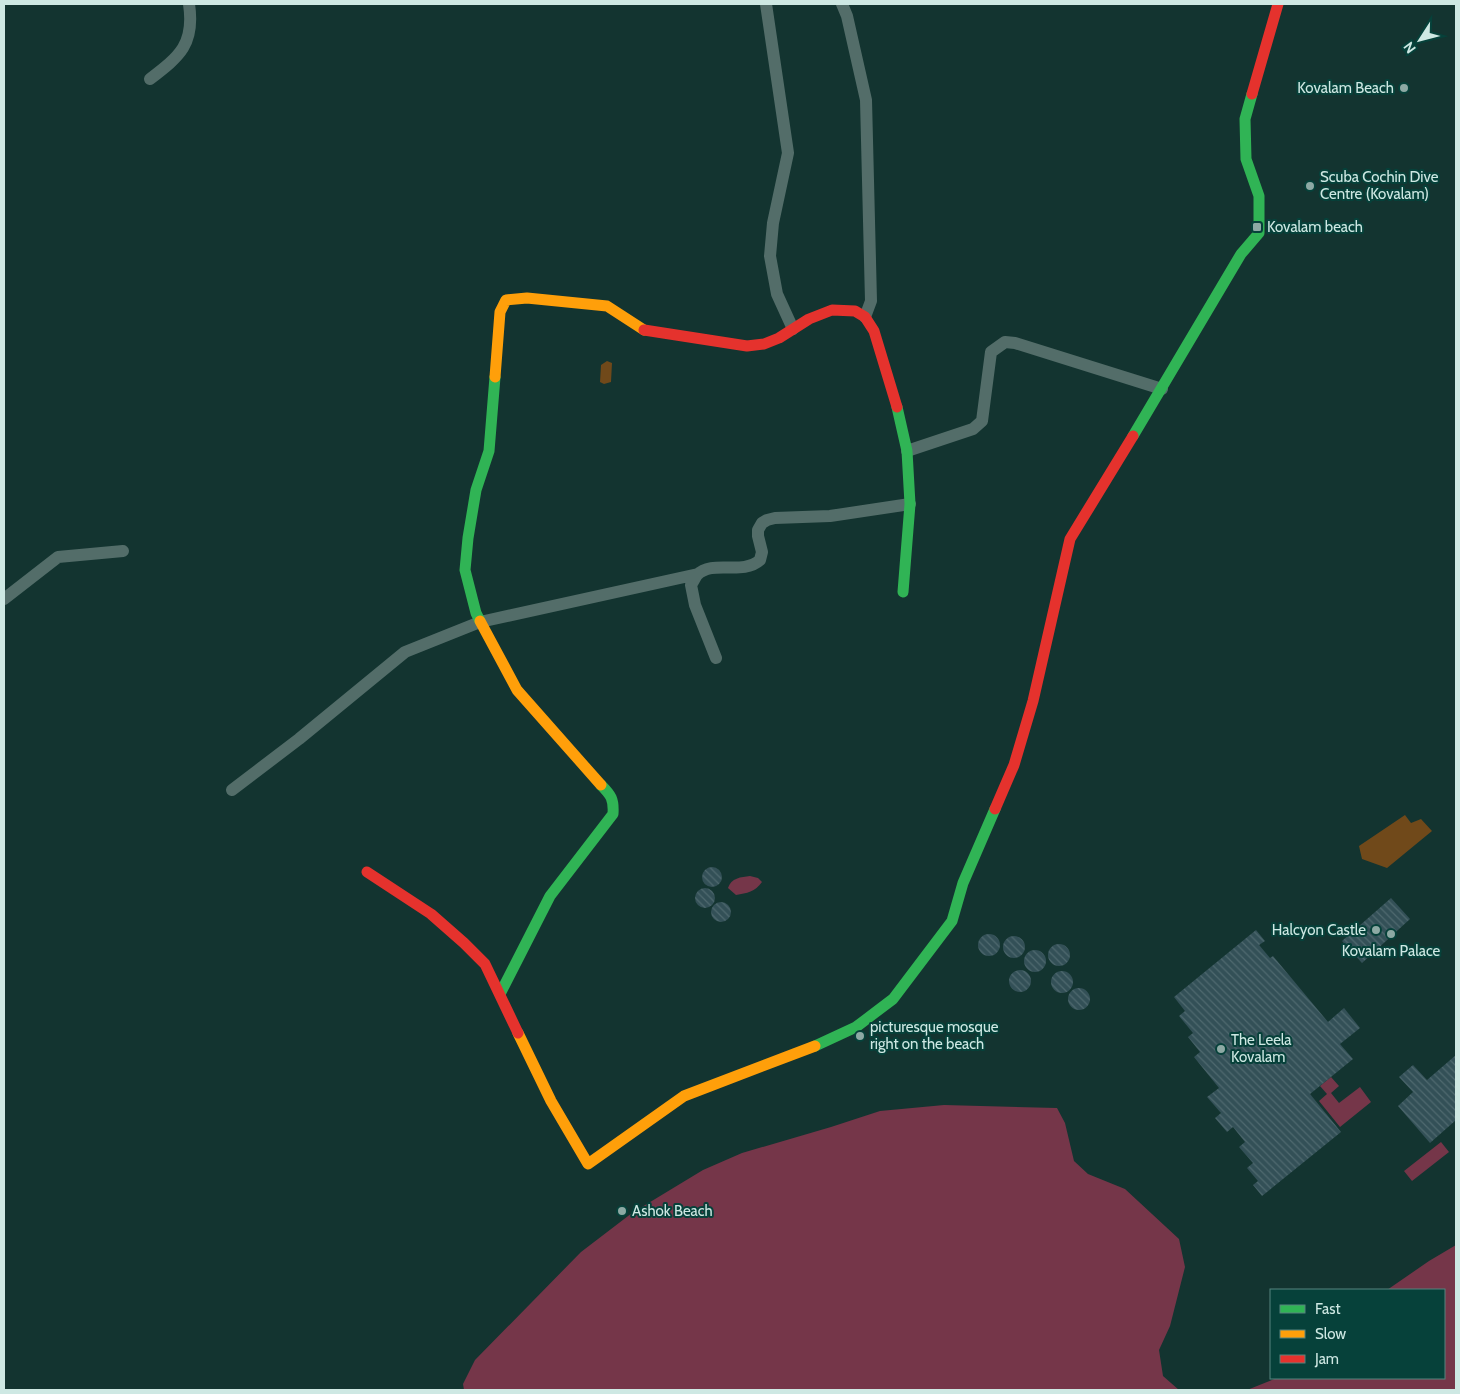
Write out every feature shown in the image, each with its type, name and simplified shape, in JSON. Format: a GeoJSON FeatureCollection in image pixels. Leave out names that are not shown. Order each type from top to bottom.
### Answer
{"type":"FeatureCollection","features":[{"type":"Feature","properties":{"kind":"street"},"geometry":{"type":"LineString","coordinates":[[150,78],[173,61],[185,46],[190,33],[189,4]]}},
{"type":"Feature","properties":{"kind":"street"},"geometry":{"type":"LineString","coordinates":[[766,4],[788,153],[773,223],[770,256],[777,294],[794,329]]}},
{"type":"Feature","properties":{"kind":"street"},"geometry":{"type":"LineString","coordinates":[[842,4],[848,16],[866,100],[871,301],[860,314]]}},
{"type":"Feature","properties":{"kind":"street"},"geometry":{"type":"LineString","coordinates":[[367,872],[431,914],[464,942],[485,964],[551,1101],[588,1164],[684,1096],[814,1047],[856,1028],[893,999],[952,921],[963,883],[1014,765],[1033,701],[1070,539],[1162,389],[1241,254],[1259,233],[1259,196],[1246,159],[1245,119],[1278,4]]}},
{"type":"Feature","properties":{"kind":"street"},"geometry":{"type":"LineString","coordinates":[[500,994],[550,896],[613,814],[614,802],[597,779],[569,750],[518,690],[476,613],[465,570],[476,490],[489,451],[500,312],[506,300],[527,298],[607,306],[644,330],[747,346],[764,344],[779,338],[810,319],[832,310],[860,314],[874,331],[893,392],[907,451],[910,504],[903,592]]}},
{"type":"Feature","properties":{"kind":"street"},"geometry":{"type":"LineString","coordinates":[[907,451],[973,428],[982,421],[990,352],[1005,342],[1162,389]]}},
{"type":"Feature","properties":{"kind":"street"},"geometry":{"type":"LineString","coordinates":[[232,790],[299,739],[405,652],[480,622],[698,574],[710,568],[742,568],[756,564],[760,560],[762,552],[758,530],[762,523],[767,520],[830,516],[910,504]]}},
{"type":"Feature","properties":{"kind":"street"},"geometry":{"type":"LineString","coordinates":[[4,599],[58,557],[123,551]]}},
{"type":"Feature","properties":{"kind":"street"},"geometry":{"type":"LineString","coordinates":[[698,574],[691,585],[696,605],[716,658]]}},
{"type":"Feature","properties":{"kind":"shaded area"},"geometry":{"type":"Polygon","coordinates":[[[607,361],[612,363],[611,382],[604,384],[600,382],[601,365],[607,361]]]}},
{"type":"Feature","properties":{"kind":"shaded area"},"geometry":{"type":"Polygon","coordinates":[[[1405,815],[1411,823],[1421,819],[1432,831],[1387,868],[1362,859],[1359,846],[1405,815]]]}},
{"type":"Feature","properties":{"kind":"shaded area"},"geometry":{"type":"Polygon","coordinates":[[[750,876],[758,878],[762,882],[754,890],[736,895],[728,888],[734,880],[750,876]]]}},
{"type":"Feature","properties":{"kind":"shaded area"},"geometry":{"type":"Polygon","coordinates":[[[1331,1077],[1339,1086],[1331,1093],[1339,1103],[1360,1087],[1371,1102],[1340,1127],[1319,1101],[1327,1094],[1320,1086],[1331,1077]]]}},
{"type":"Feature","properties":{"kind":"shaded area"},"geometry":{"type":"Polygon","coordinates":[[[944,1105],[1057,1108],[1065,1123],[1074,1161],[1088,1174],[1125,1189],[1179,1239],[1185,1267],[1170,1326],[1159,1350],[1163,1376],[1179,1390],[464,1390],[463,1384],[475,1360],[581,1252],[632,1213],[703,1170],[742,1153],[880,1111],[944,1105]]]}},
{"type":"Feature","properties":{"kind":"shaded area"},"geometry":{"type":"Polygon","coordinates":[[[1441,1142],[1449,1152],[1412,1181],[1404,1171],[1441,1142]]]}},
{"type":"Feature","properties":{"kind":"shaded area"},"geometry":{"type":"Polygon","coordinates":[[[1456,1245],[1456,1390],[1247,1390],[1274,1379],[1445,1379],[1445,1289],[1388,1289],[1456,1245]]]}},
{"type":"Feature","properties":{"kind":"building"},"geometry":{"type":"Polygon","coordinates":[[[712,867],[719,870],[722,877],[719,884],[712,887],[705,884],[702,877],[705,870],[712,867]]]}},
{"type":"Feature","properties":{"kind":"building"},"geometry":{"type":"Polygon","coordinates":[[[705,888],[712,891],[715,898],[712,905],[705,908],[698,905],[695,898],[698,891],[705,888]]]}},
{"type":"Feature","properties":{"kind":"building","name":"Halcyon Castle"},"geometry":{"type":"Polygon","coordinates":[[[1391,898],[1410,919],[1362,963],[1342,941],[1391,898]]]}},
{"type":"Feature","properties":{"kind":"building"},"geometry":{"type":"Polygon","coordinates":[[[721,902],[728,905],[731,912],[728,919],[721,922],[714,919],[711,912],[714,905],[721,902]]]}},
{"type":"Feature","properties":{"kind":"building"},"geometry":{"type":"Polygon","coordinates":[[[1256,930],[1265,941],[1259,945],[1270,958],[1273,956],[1328,1022],[1344,1008],[1360,1028],[1340,1044],[1353,1059],[1310,1094],[1341,1132],[1262,1196],[1253,1185],[1258,1181],[1247,1168],[1253,1163],[1239,1147],[1245,1142],[1233,1127],[1227,1132],[1215,1118],[1221,1113],[1207,1097],[1219,1088],[1194,1057],[1200,1052],[1188,1037],[1193,1033],[1179,1016],[1185,1011],[1174,997],[1256,930]]]}},
{"type":"Feature","properties":{"kind":"building"},"geometry":{"type":"Polygon","coordinates":[[[989,934],[997,937],[1000,945],[997,953],[989,956],[981,953],[978,945],[981,937],[989,934]]]}},
{"type":"Feature","properties":{"kind":"building"},"geometry":{"type":"Polygon","coordinates":[[[1014,936],[1022,939],[1025,947],[1022,955],[1014,958],[1006,955],[1003,947],[1006,939],[1014,936]]]}},
{"type":"Feature","properties":{"kind":"building"},"geometry":{"type":"Polygon","coordinates":[[[1059,944],[1067,947],[1070,955],[1067,963],[1059,966],[1051,963],[1048,955],[1051,947],[1059,944]]]}},
{"type":"Feature","properties":{"kind":"building"},"geometry":{"type":"Polygon","coordinates":[[[1035,950],[1043,953],[1046,961],[1043,969],[1035,972],[1027,969],[1024,961],[1027,953],[1035,950]]]}},
{"type":"Feature","properties":{"kind":"building"},"geometry":{"type":"Polygon","coordinates":[[[1020,970],[1028,973],[1031,981],[1028,989],[1020,992],[1012,989],[1009,981],[1012,973],[1020,970]]]}},
{"type":"Feature","properties":{"kind":"building"},"geometry":{"type":"Polygon","coordinates":[[[1062,971],[1070,974],[1073,982],[1070,990],[1062,993],[1054,990],[1051,982],[1054,974],[1062,971]]]}},
{"type":"Feature","properties":{"kind":"building"},"geometry":{"type":"Polygon","coordinates":[[[1079,988],[1087,991],[1090,999],[1087,1007],[1079,1010],[1071,1007],[1068,999],[1071,991],[1079,988]]]}},
{"type":"Feature","properties":{"kind":"building"},"geometry":{"type":"Polygon","coordinates":[[[1456,1055],[1456,1120],[1430,1143],[1398,1106],[1413,1092],[1399,1077],[1413,1065],[1427,1080],[1456,1055]]]}},
{"type":"Feature","properties":{"kind":"traffic: fast"},"geometry":{"type":"LineString","coordinates":[[1133,436],[1241,254],[1259,233],[1259,196],[1246,159],[1245,119],[1252,94]]}},
{"type":"Feature","properties":{"kind":"traffic: fast"},"geometry":{"type":"LineString","coordinates":[[480,621],[476,613],[465,570],[476,490],[489,451],[495,377]]}},
{"type":"Feature","properties":{"kind":"traffic: fast"},"geometry":{"type":"LineString","coordinates":[[897,407],[907,451],[910,504],[903,592]]}},
{"type":"Feature","properties":{"kind":"traffic: fast"},"geometry":{"type":"LineString","coordinates":[[500,994],[550,896],[613,814],[611,798],[601,785]]}},
{"type":"Feature","properties":{"kind":"traffic: fast"},"geometry":{"type":"LineString","coordinates":[[815,1046],[856,1027],[893,999],[952,921],[963,883],[995,809]]}},
{"type":"Feature","properties":{"kind":"traffic: slow"},"geometry":{"type":"LineString","coordinates":[[495,377],[500,312],[506,300],[527,298],[607,306],[644,330]]}},
{"type":"Feature","properties":{"kind":"traffic: slow"},"geometry":{"type":"LineString","coordinates":[[480,621],[517,690],[601,785]]}},
{"type":"Feature","properties":{"kind":"traffic: slow"},"geometry":{"type":"LineString","coordinates":[[518,1033],[551,1101],[588,1164],[684,1096],[815,1046]]}},
{"type":"Feature","properties":{"kind":"traffic: jam"},"geometry":{"type":"LineString","coordinates":[[1252,94],[1278,4]]}},
{"type":"Feature","properties":{"kind":"traffic: jam"},"geometry":{"type":"LineString","coordinates":[[644,330],[747,346],[764,344],[779,338],[809,319],[832,310],[855,311],[865,317],[874,331],[897,407]]}},
{"type":"Feature","properties":{"kind":"traffic: jam"},"geometry":{"type":"LineString","coordinates":[[995,809],[1014,765],[1033,701],[1070,539],[1133,436]]}},
{"type":"Feature","properties":{"kind":"traffic: jam"},"geometry":{"type":"LineString","coordinates":[[367,872],[431,914],[485,964],[518,1033]]}},
{"type":"Feature","properties":{"kind":"place","name":"Kovalam Beach"},"geometry":{"type":"Point","coordinates":[1404,88]}},
{"type":"Feature","properties":{"kind":"place","name":"Scuba Cochin Dive Centre (Kovalam)"},"geometry":{"type":"Point","coordinates":[1310,186]}},
{"type":"Feature","properties":{"kind":"place","name":"Kovalam beach"},"geometry":{"type":"Point","coordinates":[1257,227]}},
{"type":"Feature","properties":{"kind":"place","name":"Halcyon Castle"},"geometry":{"type":"Point","coordinates":[1376,930]}},
{"type":"Feature","properties":{"kind":"place","name":"Kovalam Palace"},"geometry":{"type":"Point","coordinates":[1391,934]}},
{"type":"Feature","properties":{"kind":"place","name":"picturesque mosque right on the beach"},"geometry":{"type":"Point","coordinates":[860,1036]}},
{"type":"Feature","properties":{"kind":"place","name":"The Leela Kovalam"},"geometry":{"type":"Point","coordinates":[1221,1049]}},
{"type":"Feature","properties":{"kind":"place","name":"Ashok Beach"},"geometry":{"type":"Point","coordinates":[622,1211]}}]}
